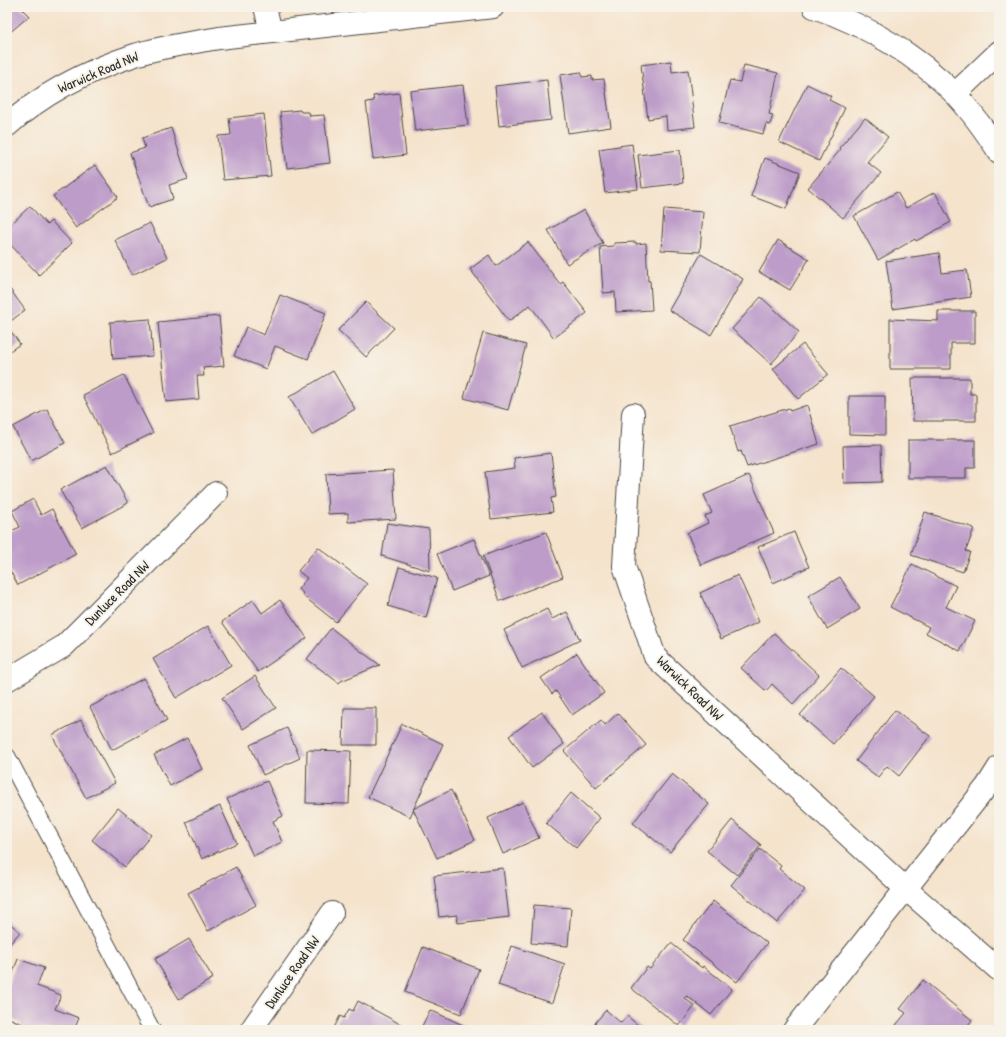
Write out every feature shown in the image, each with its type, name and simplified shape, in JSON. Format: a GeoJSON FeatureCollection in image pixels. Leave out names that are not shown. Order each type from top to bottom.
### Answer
{"type":"FeatureCollection","features":[{"type":"Feature","properties":{"kind":"street"},"geometry":{"type":"LineString","coordinates":[[265,7],[271,32]]}},
{"type":"Feature","properties":{"kind":"street","name":"Warwick Road NW"},"geometry":{"type":"LineString","coordinates":[[7,126],[42,98],[103,67],[136,54],[176,45],[271,32],[493,7]]}},
{"type":"Feature","properties":{"kind":"street"},"geometry":{"type":"LineString","coordinates":[[814,7],[854,23],[890,43],[924,66],[955,94],[982,126],[999,152]]}},
{"type":"Feature","properties":{"kind":"street"},"geometry":{"type":"LineString","coordinates":[[955,94],[999,52]]}},
{"type":"Feature","properties":{"kind":"street","name":"Warwick Road NW"},"geometry":{"type":"LineString","coordinates":[[633,414],[624,566],[655,657],[906,889],[999,970]]}},
{"type":"Feature","properties":{"kind":"street","name":"Dunluce Road NW"},"geometry":{"type":"LineString","coordinates":[[7,680],[64,646],[216,493]]}},
{"type":"Feature","properties":{"kind":"street"},"geometry":{"type":"LineString","coordinates":[[794,1030],[987,786],[999,767]]}},
{"type":"Feature","properties":{"kind":"street","name":"Dunluce Road NW"},"geometry":{"type":"LineString","coordinates":[[251,1030],[332,913]]}},
{"type":"Feature","properties":{"kind":"lane"},"geometry":{"type":"LineString","coordinates":[[7,756],[152,1030]]}},
{"type":"Feature","properties":{"kind":"building"},"geometry":{"type":"Polygon","coordinates":[[[7,7],[20,7],[29,16],[7,35],[7,7]]]}},
{"type":"Feature","properties":{"kind":"building"},"geometry":{"type":"Polygon","coordinates":[[[98,7],[107,7],[99,10],[98,7]]]}},
{"type":"Feature","properties":{"kind":"building"},"geometry":{"type":"Polygon","coordinates":[[[671,61],[672,72],[688,70],[695,127],[667,130],[666,116],[648,119],[641,65],[671,61]]]}},
{"type":"Feature","properties":{"kind":"building"},"geometry":{"type":"Polygon","coordinates":[[[744,65],[778,73],[769,114],[773,115],[770,125],[766,124],[763,134],[719,123],[730,80],[740,82],[744,65]]]}},
{"type":"Feature","properties":{"kind":"building"},"geometry":{"type":"Polygon","coordinates":[[[581,72],[582,77],[592,76],[592,80],[604,79],[611,127],[568,133],[560,75],[581,72]]]}},
{"type":"Feature","properties":{"kind":"building"},"geometry":{"type":"Polygon","coordinates":[[[547,80],[551,120],[499,126],[495,86],[547,80]]]}},
{"type":"Feature","properties":{"kind":"building"},"geometry":{"type":"Polygon","coordinates":[[[807,84],[831,96],[829,100],[845,108],[819,161],[779,142],[807,84]]]}},
{"type":"Feature","properties":{"kind":"building"},"geometry":{"type":"Polygon","coordinates":[[[463,85],[468,125],[415,131],[410,91],[463,85]]]}},
{"type":"Feature","properties":{"kind":"building"},"geometry":{"type":"Polygon","coordinates":[[[399,93],[406,155],[373,159],[366,102],[374,101],[373,96],[399,93]]]}},
{"type":"Feature","properties":{"kind":"building"},"geometry":{"type":"Polygon","coordinates":[[[300,110],[301,112],[309,112],[310,116],[324,115],[330,163],[287,168],[280,112],[300,110]]]}},
{"type":"Feature","properties":{"kind":"building"},"geometry":{"type":"Polygon","coordinates":[[[264,114],[271,176],[223,180],[218,136],[231,135],[229,118],[264,114]]]}},
{"type":"Feature","properties":{"kind":"building"},"geometry":{"type":"Polygon","coordinates":[[[865,118],[888,137],[867,162],[881,173],[843,218],[808,188],[841,149],[839,148],[865,118]]]}},
{"type":"Feature","properties":{"kind":"building"},"geometry":{"type":"Polygon","coordinates":[[[171,128],[188,179],[169,185],[173,199],[149,207],[130,153],[145,148],[142,138],[171,128]]]}},
{"type":"Feature","properties":{"kind":"building"},"geometry":{"type":"Polygon","coordinates":[[[632,144],[638,189],[605,193],[599,149],[632,144]]]}},
{"type":"Feature","properties":{"kind":"building"},"geometry":{"type":"Polygon","coordinates":[[[680,150],[683,183],[642,188],[638,155],[680,150]]]}},
{"type":"Feature","properties":{"kind":"building"},"geometry":{"type":"Polygon","coordinates":[[[765,158],[800,172],[786,209],[751,196],[765,158]]]}},
{"type":"Feature","properties":{"kind":"building"},"geometry":{"type":"Polygon","coordinates":[[[95,165],[118,197],[76,228],[53,196],[95,165]]]}},
{"type":"Feature","properties":{"kind":"building"},"geometry":{"type":"Polygon","coordinates":[[[897,192],[906,208],[935,192],[951,222],[916,241],[915,239],[878,260],[854,216],[897,192]]]}},
{"type":"Feature","properties":{"kind":"building"},"geometry":{"type":"Polygon","coordinates":[[[30,206],[47,225],[51,221],[72,243],[39,275],[7,241],[7,228],[30,206]]]}},
{"type":"Feature","properties":{"kind":"building"},"geometry":{"type":"Polygon","coordinates":[[[664,209],[703,212],[700,252],[661,250],[664,209]]]}},
{"type":"Feature","properties":{"kind":"building"},"geometry":{"type":"Polygon","coordinates":[[[584,210],[603,243],[567,264],[548,230],[584,210]]]}},
{"type":"Feature","properties":{"kind":"building"},"geometry":{"type":"Polygon","coordinates":[[[150,223],[167,258],[132,275],[115,240],[150,223]]]}},
{"type":"Feature","properties":{"kind":"building"},"geometry":{"type":"Polygon","coordinates":[[[778,240],[809,259],[790,290],[759,272],[778,240]]]}},
{"type":"Feature","properties":{"kind":"building"},"geometry":{"type":"Polygon","coordinates":[[[528,242],[560,284],[563,282],[587,313],[554,338],[530,305],[509,321],[470,269],[489,255],[496,266],[528,242]]]}},
{"type":"Feature","properties":{"kind":"building"},"geometry":{"type":"Polygon","coordinates":[[[636,242],[636,244],[646,243],[648,281],[650,281],[652,310],[616,312],[615,292],[603,293],[600,247],[614,246],[614,243],[636,242]]]}},
{"type":"Feature","properties":{"kind":"building"},"geometry":{"type":"Polygon","coordinates":[[[939,253],[942,273],[967,270],[971,297],[893,309],[886,261],[939,253]]]}},
{"type":"Feature","properties":{"kind":"building"},"geometry":{"type":"Polygon","coordinates":[[[701,254],[743,279],[711,335],[669,310],[701,254]]]}},
{"type":"Feature","properties":{"kind":"building"},"geometry":{"type":"Polygon","coordinates":[[[7,285],[25,310],[7,324],[7,285]]]}},
{"type":"Feature","properties":{"kind":"building"},"geometry":{"type":"Polygon","coordinates":[[[280,295],[326,313],[308,359],[275,346],[266,369],[234,356],[246,327],[264,335],[280,295]]]}},
{"type":"Feature","properties":{"kind":"building"},"geometry":{"type":"Polygon","coordinates":[[[761,297],[799,332],[771,364],[732,329],[761,297]]]}},
{"type":"Feature","properties":{"kind":"building"},"geometry":{"type":"Polygon","coordinates":[[[366,302],[394,328],[366,357],[338,330],[366,302]]]}},
{"type":"Feature","properties":{"kind":"building"},"geometry":{"type":"Polygon","coordinates":[[[938,311],[975,311],[975,343],[951,343],[951,369],[890,369],[890,319],[938,321],[938,311]]]}},
{"type":"Feature","properties":{"kind":"building"},"geometry":{"type":"Polygon","coordinates":[[[219,316],[224,366],[203,368],[204,376],[197,376],[199,399],[166,402],[158,322],[219,316]]]}},
{"type":"Feature","properties":{"kind":"building"},"geometry":{"type":"Polygon","coordinates":[[[150,319],[153,356],[113,359],[110,322],[150,319]]]}},
{"type":"Feature","properties":{"kind":"building"},"geometry":{"type":"Polygon","coordinates":[[[7,326],[20,344],[7,353],[7,326]]]}},
{"type":"Feature","properties":{"kind":"building"},"geometry":{"type":"Polygon","coordinates":[[[483,333],[526,345],[508,410],[464,398],[483,333]]]}},
{"type":"Feature","properties":{"kind":"building"},"geometry":{"type":"Polygon","coordinates":[[[803,344],[828,374],[798,399],[773,369],[803,344]]]}},
{"type":"Feature","properties":{"kind":"building"},"geometry":{"type":"Polygon","coordinates":[[[333,371],[355,409],[312,435],[289,397],[333,371]]]}},
{"type":"Feature","properties":{"kind":"building"},"geometry":{"type":"Polygon","coordinates":[[[124,375],[153,433],[112,453],[83,395],[124,375]]]}},
{"type":"Feature","properties":{"kind":"building"},"geometry":{"type":"Polygon","coordinates":[[[912,378],[970,378],[970,394],[976,394],[976,421],[913,421],[912,378]]]}},
{"type":"Feature","properties":{"kind":"building"},"geometry":{"type":"Polygon","coordinates":[[[849,396],[885,396],[885,435],[849,434],[849,396]]]}},
{"type":"Feature","properties":{"kind":"building"},"geometry":{"type":"Polygon","coordinates":[[[807,405],[819,444],[747,467],[741,451],[738,452],[730,426],[789,408],[790,411],[807,405]]]}},
{"type":"Feature","properties":{"kind":"building"},"geometry":{"type":"Polygon","coordinates":[[[47,409],[65,443],[31,461],[13,427],[47,409]]]}},
{"type":"Feature","properties":{"kind":"building"},"geometry":{"type":"Polygon","coordinates":[[[908,440],[975,440],[975,468],[966,468],[966,478],[908,478],[908,440]]]}},
{"type":"Feature","properties":{"kind":"building"},"geometry":{"type":"Polygon","coordinates":[[[881,445],[882,482],[844,483],[843,446],[881,445]]]}},
{"type":"Feature","properties":{"kind":"building"},"geometry":{"type":"Polygon","coordinates":[[[551,453],[556,497],[551,498],[553,512],[491,519],[485,472],[515,468],[514,458],[551,453]]]}},
{"type":"Feature","properties":{"kind":"building"},"geometry":{"type":"Polygon","coordinates":[[[107,465],[128,503],[82,528],[60,490],[107,465]]]}},
{"type":"Feature","properties":{"kind":"building"},"geometry":{"type":"Polygon","coordinates":[[[393,470],[396,519],[348,522],[348,513],[328,514],[326,474],[393,470]]]}},
{"type":"Feature","properties":{"kind":"building"},"geometry":{"type":"Polygon","coordinates":[[[749,475],[774,533],[701,565],[687,533],[708,523],[705,516],[712,513],[704,495],[749,475]]]}},
{"type":"Feature","properties":{"kind":"building"},"geometry":{"type":"Polygon","coordinates":[[[33,499],[41,515],[52,509],[76,554],[18,585],[7,565],[7,533],[20,527],[12,511],[33,499]]]}},
{"type":"Feature","properties":{"kind":"building"},"geometry":{"type":"Polygon","coordinates":[[[925,512],[974,528],[966,551],[970,552],[963,572],[911,555],[925,512]]]}},
{"type":"Feature","properties":{"kind":"building"},"geometry":{"type":"Polygon","coordinates":[[[387,523],[429,529],[430,571],[382,556],[387,523]]]}},
{"type":"Feature","properties":{"kind":"building"},"geometry":{"type":"Polygon","coordinates":[[[546,532],[563,577],[500,601],[483,556],[546,532]]]}},
{"type":"Feature","properties":{"kind":"building"},"geometry":{"type":"Polygon","coordinates":[[[794,532],[809,567],[773,583],[758,547],[794,532]]]}},
{"type":"Feature","properties":{"kind":"building"},"geometry":{"type":"Polygon","coordinates":[[[474,539],[489,576],[452,591],[437,554],[474,539]]]}},
{"type":"Feature","properties":{"kind":"building"},"geometry":{"type":"Polygon","coordinates":[[[318,547],[367,584],[336,622],[302,595],[303,593],[298,589],[307,578],[298,571],[318,547]]]}},
{"type":"Feature","properties":{"kind":"building"},"geometry":{"type":"Polygon","coordinates":[[[912,564],[956,586],[946,607],[975,621],[960,651],[926,633],[929,627],[890,607],[912,564]]]}},
{"type":"Feature","properties":{"kind":"building"},"geometry":{"type":"Polygon","coordinates":[[[399,567],[437,578],[426,618],[388,606],[399,567]]]}},
{"type":"Feature","properties":{"kind":"building"},"geometry":{"type":"Polygon","coordinates":[[[738,575],[759,622],[721,639],[700,593],[738,575]]]}},
{"type":"Feature","properties":{"kind":"building"},"geometry":{"type":"Polygon","coordinates":[[[840,577],[860,609],[827,629],[808,596],[840,577]]]}},
{"type":"Feature","properties":{"kind":"building"},"geometry":{"type":"Polygon","coordinates":[[[253,600],[262,613],[280,600],[307,638],[258,672],[222,622],[253,600]]]}},
{"type":"Feature","properties":{"kind":"building"},"geometry":{"type":"Polygon","coordinates":[[[547,609],[552,619],[567,612],[580,640],[522,668],[504,630],[547,609]]]}},
{"type":"Feature","properties":{"kind":"building"},"geometry":{"type":"Polygon","coordinates":[[[208,626],[231,665],[176,698],[153,659],[208,626]]]}},
{"type":"Feature","properties":{"kind":"building"},"geometry":{"type":"Polygon","coordinates":[[[331,628],[380,665],[339,683],[307,659],[331,628]]]}},
{"type":"Feature","properties":{"kind":"building"},"geometry":{"type":"Polygon","coordinates":[[[774,633],[819,675],[793,704],[772,684],[766,691],[741,668],[774,633]]]}},
{"type":"Feature","properties":{"kind":"building"},"geometry":{"type":"Polygon","coordinates":[[[577,653],[604,693],[572,715],[556,691],[552,694],[541,678],[577,653]]]}},
{"type":"Feature","properties":{"kind":"building"},"geometry":{"type":"Polygon","coordinates":[[[841,668],[874,696],[833,744],[800,715],[841,668]]]}},
{"type":"Feature","properties":{"kind":"building"},"geometry":{"type":"Polygon","coordinates":[[[255,676],[276,708],[243,729],[222,698],[255,676]]]}},
{"type":"Feature","properties":{"kind":"building"},"geometry":{"type":"Polygon","coordinates":[[[144,678],[167,720],[112,750],[90,707],[144,678]]]}},
{"type":"Feature","properties":{"kind":"building"},"geometry":{"type":"Polygon","coordinates":[[[344,708],[376,708],[376,745],[343,745],[344,708]]]}},
{"type":"Feature","properties":{"kind":"building"},"geometry":{"type":"Polygon","coordinates":[[[895,710],[930,736],[899,776],[887,766],[878,777],[856,761],[895,710]]]}},
{"type":"Feature","properties":{"kind":"building"},"geometry":{"type":"Polygon","coordinates":[[[542,712],[564,744],[532,768],[509,736],[542,712]]]}},
{"type":"Feature","properties":{"kind":"building"},"geometry":{"type":"Polygon","coordinates":[[[618,713],[646,745],[596,788],[564,751],[601,720],[605,725],[618,713]]]}},
{"type":"Feature","properties":{"kind":"building"},"geometry":{"type":"Polygon","coordinates":[[[81,720],[115,783],[86,798],[52,735],[81,720]]]}},
{"type":"Feature","properties":{"kind":"building"},"geometry":{"type":"Polygon","coordinates":[[[402,724],[443,744],[410,817],[368,797],[402,724]]]}},
{"type":"Feature","properties":{"kind":"building"},"geometry":{"type":"Polygon","coordinates":[[[287,728],[300,758],[263,775],[250,745],[287,728]]]}},
{"type":"Feature","properties":{"kind":"building"},"geometry":{"type":"Polygon","coordinates":[[[187,738],[202,769],[170,786],[154,755],[187,738]]]}},
{"type":"Feature","properties":{"kind":"building"},"geometry":{"type":"Polygon","coordinates":[[[307,750],[351,751],[349,804],[306,803],[307,750]]]}},
{"type":"Feature","properties":{"kind":"building"},"geometry":{"type":"Polygon","coordinates":[[[672,774],[709,804],[670,852],[633,823],[672,774]]]}},
{"type":"Feature","properties":{"kind":"building"},"geometry":{"type":"Polygon","coordinates":[[[267,781],[283,816],[273,821],[282,842],[253,856],[227,799],[267,781]]]}},
{"type":"Feature","properties":{"kind":"building"},"geometry":{"type":"Polygon","coordinates":[[[451,790],[475,840],[437,858],[413,809],[451,790]]]}},
{"type":"Feature","properties":{"kind":"building"},"geometry":{"type":"Polygon","coordinates":[[[571,793],[600,818],[576,848],[546,823],[571,793]]]}},
{"type":"Feature","properties":{"kind":"building"},"geometry":{"type":"Polygon","coordinates":[[[523,802],[539,838],[503,854],[488,818],[523,802]]]}},
{"type":"Feature","properties":{"kind":"building"},"geometry":{"type":"Polygon","coordinates":[[[220,806],[237,843],[202,859],[186,822],[220,806]]]}},
{"type":"Feature","properties":{"kind":"building"},"geometry":{"type":"Polygon","coordinates":[[[118,808],[151,835],[125,867],[92,840],[118,808]]]}},
{"type":"Feature","properties":{"kind":"building"},"geometry":{"type":"Polygon","coordinates":[[[732,820],[761,845],[737,875],[707,851],[732,820]]]}},
{"type":"Feature","properties":{"kind":"building"},"geometry":{"type":"Polygon","coordinates":[[[760,849],[781,866],[779,869],[805,890],[777,923],[731,885],[760,849]]]}},
{"type":"Feature","properties":{"kind":"building"},"geometry":{"type":"Polygon","coordinates":[[[236,867],[256,905],[208,931],[188,893],[236,867]]]}},
{"type":"Feature","properties":{"kind":"building"},"geometry":{"type":"Polygon","coordinates":[[[503,868],[509,917],[458,923],[457,915],[439,917],[434,876],[503,868]]]}},
{"type":"Feature","properties":{"kind":"building"},"geometry":{"type":"Polygon","coordinates":[[[713,901],[767,943],[737,982],[683,940],[713,901]]]}},
{"type":"Feature","properties":{"kind":"building"},"geometry":{"type":"Polygon","coordinates":[[[534,905],[571,908],[568,946],[531,943],[534,905]]]}},
{"type":"Feature","properties":{"kind":"building"},"geometry":{"type":"Polygon","coordinates":[[[7,921],[20,932],[7,947],[7,921]]]}},
{"type":"Feature","properties":{"kind":"building"},"geometry":{"type":"Polygon","coordinates":[[[189,939],[213,978],[179,999],[155,959],[189,939]]]}},
{"type":"Feature","properties":{"kind":"building"},"geometry":{"type":"Polygon","coordinates":[[[671,943],[702,968],[703,966],[732,989],[711,1015],[687,996],[684,998],[695,1006],[679,1026],[631,988],[647,967],[650,969],[671,943]]]}},
{"type":"Feature","properties":{"kind":"building"},"geometry":{"type":"Polygon","coordinates":[[[512,946],[565,964],[552,1003],[498,985],[512,946]]]}},
{"type":"Feature","properties":{"kind":"building"},"geometry":{"type":"Polygon","coordinates":[[[423,947],[479,969],[461,1014],[405,992],[423,947]]]}},
{"type":"Feature","properties":{"kind":"building"},"geometry":{"type":"Polygon","coordinates":[[[18,959],[44,968],[37,986],[61,995],[55,1009],[79,1018],[74,1030],[20,1030],[22,1024],[7,1017],[7,988],[18,959]]]}},
{"type":"Feature","properties":{"kind":"building"},"geometry":{"type":"Polygon","coordinates":[[[923,980],[972,1020],[964,1030],[892,1030],[906,1013],[900,1009],[923,980]]]}},
{"type":"Feature","properties":{"kind":"building"},"geometry":{"type":"Polygon","coordinates":[[[358,1001],[402,1025],[400,1030],[333,1030],[340,1016],[344,1018],[349,1009],[353,1011],[358,1001]]]}},
{"type":"Feature","properties":{"kind":"building"},"geometry":{"type":"Polygon","coordinates":[[[430,1010],[474,1030],[420,1030],[430,1010]]]}},
{"type":"Feature","properties":{"kind":"building"},"geometry":{"type":"Polygon","coordinates":[[[606,1010],[621,1023],[627,1016],[644,1030],[589,1030],[606,1010]]]}}]}
